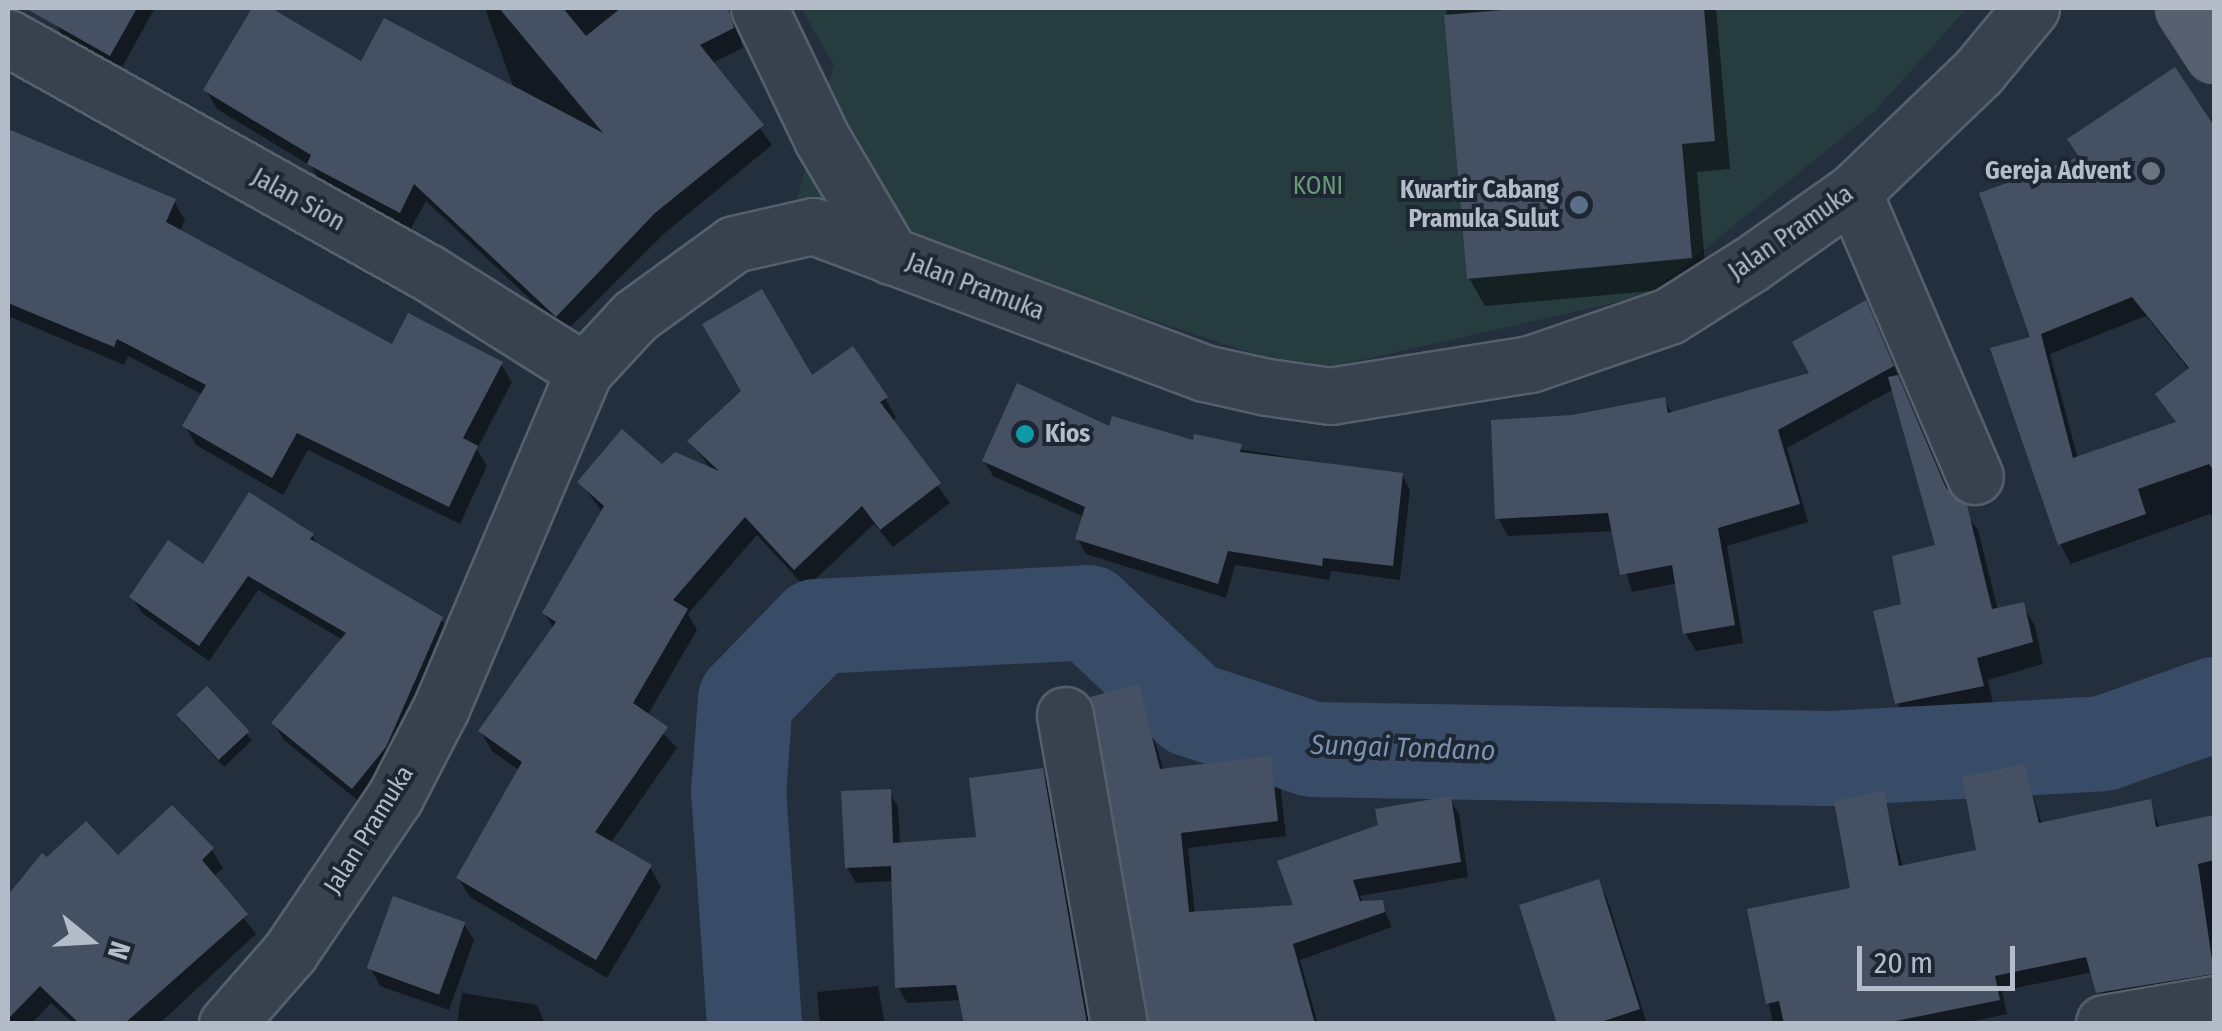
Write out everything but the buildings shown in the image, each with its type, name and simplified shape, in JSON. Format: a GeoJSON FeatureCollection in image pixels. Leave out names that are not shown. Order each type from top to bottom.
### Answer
{"type":"FeatureCollection","features":[{"type":"Feature","properties":{"kind":"main road"},"geometry":{"type":"LineString","coordinates":[[2184,8],[2214,54]]}},
{"type":"Feature","properties":{"kind":"street"},"geometry":{"type":"LineString","coordinates":[[760,8],[822,139],[891,256]]}},
{"type":"Feature","properties":{"kind":"street","name":"Jalan Pramuka"},"geometry":{"type":"LineString","coordinates":[[227,1024],[290,952],[395,797],[441,708],[584,371],[635,316],[734,244],[813,226],[1204,373],[1330,396],[1530,364],[1669,316],[1852,192],[1979,71],[2031,8]]}},
{"type":"Feature","properties":{"kind":"street","name":"Jalan Sion"},"geometry":{"type":"LineString","coordinates":[[8,38],[427,272],[584,371]]}},
{"type":"Feature","properties":{"kind":"street"},"geometry":{"type":"LineString","coordinates":[[1852,192],[1976,476]]}},
{"type":"Feature","properties":{"kind":"street"},"geometry":{"type":"LineString","coordinates":[[1065,715],[1119,1024]]}},
{"type":"Feature","properties":{"kind":"street"},"geometry":{"type":"LineString","coordinates":[[2104,1023],[2214,1004]]}},
{"type":"Feature","properties":{"kind":"green space","name":"KONI"},"geometry":{"type":"Polygon","coordinates":[[[801,8],[1967,8],[1875,111],[1648,295],[1309,372],[796,202],[834,65],[801,8]]]}},
{"type":"Feature","properties":{"kind":"waterway","name":"Sungai Tondano"},"geometry":{"type":"LineString","coordinates":[[754,1024],[738,792],[745,699],[816,626],[1088,612],[1191,709],[1312,749],[1830,758],[2103,743],[2214,704]]}},
{"type":"Feature","properties":{"kind":"place","name":"Gereja Advent"},"geometry":{"type":"Point","coordinates":[2151,171]}},
{"type":"Feature","properties":{"kind":"place","name":"Kwartir Cabang Pramuka Sulut"},"geometry":{"type":"Point","coordinates":[1579,205]}},
{"type":"Feature","properties":{"kind":"place","name":"Kios"},"geometry":{"type":"Point","coordinates":[1025,434]}}]}
